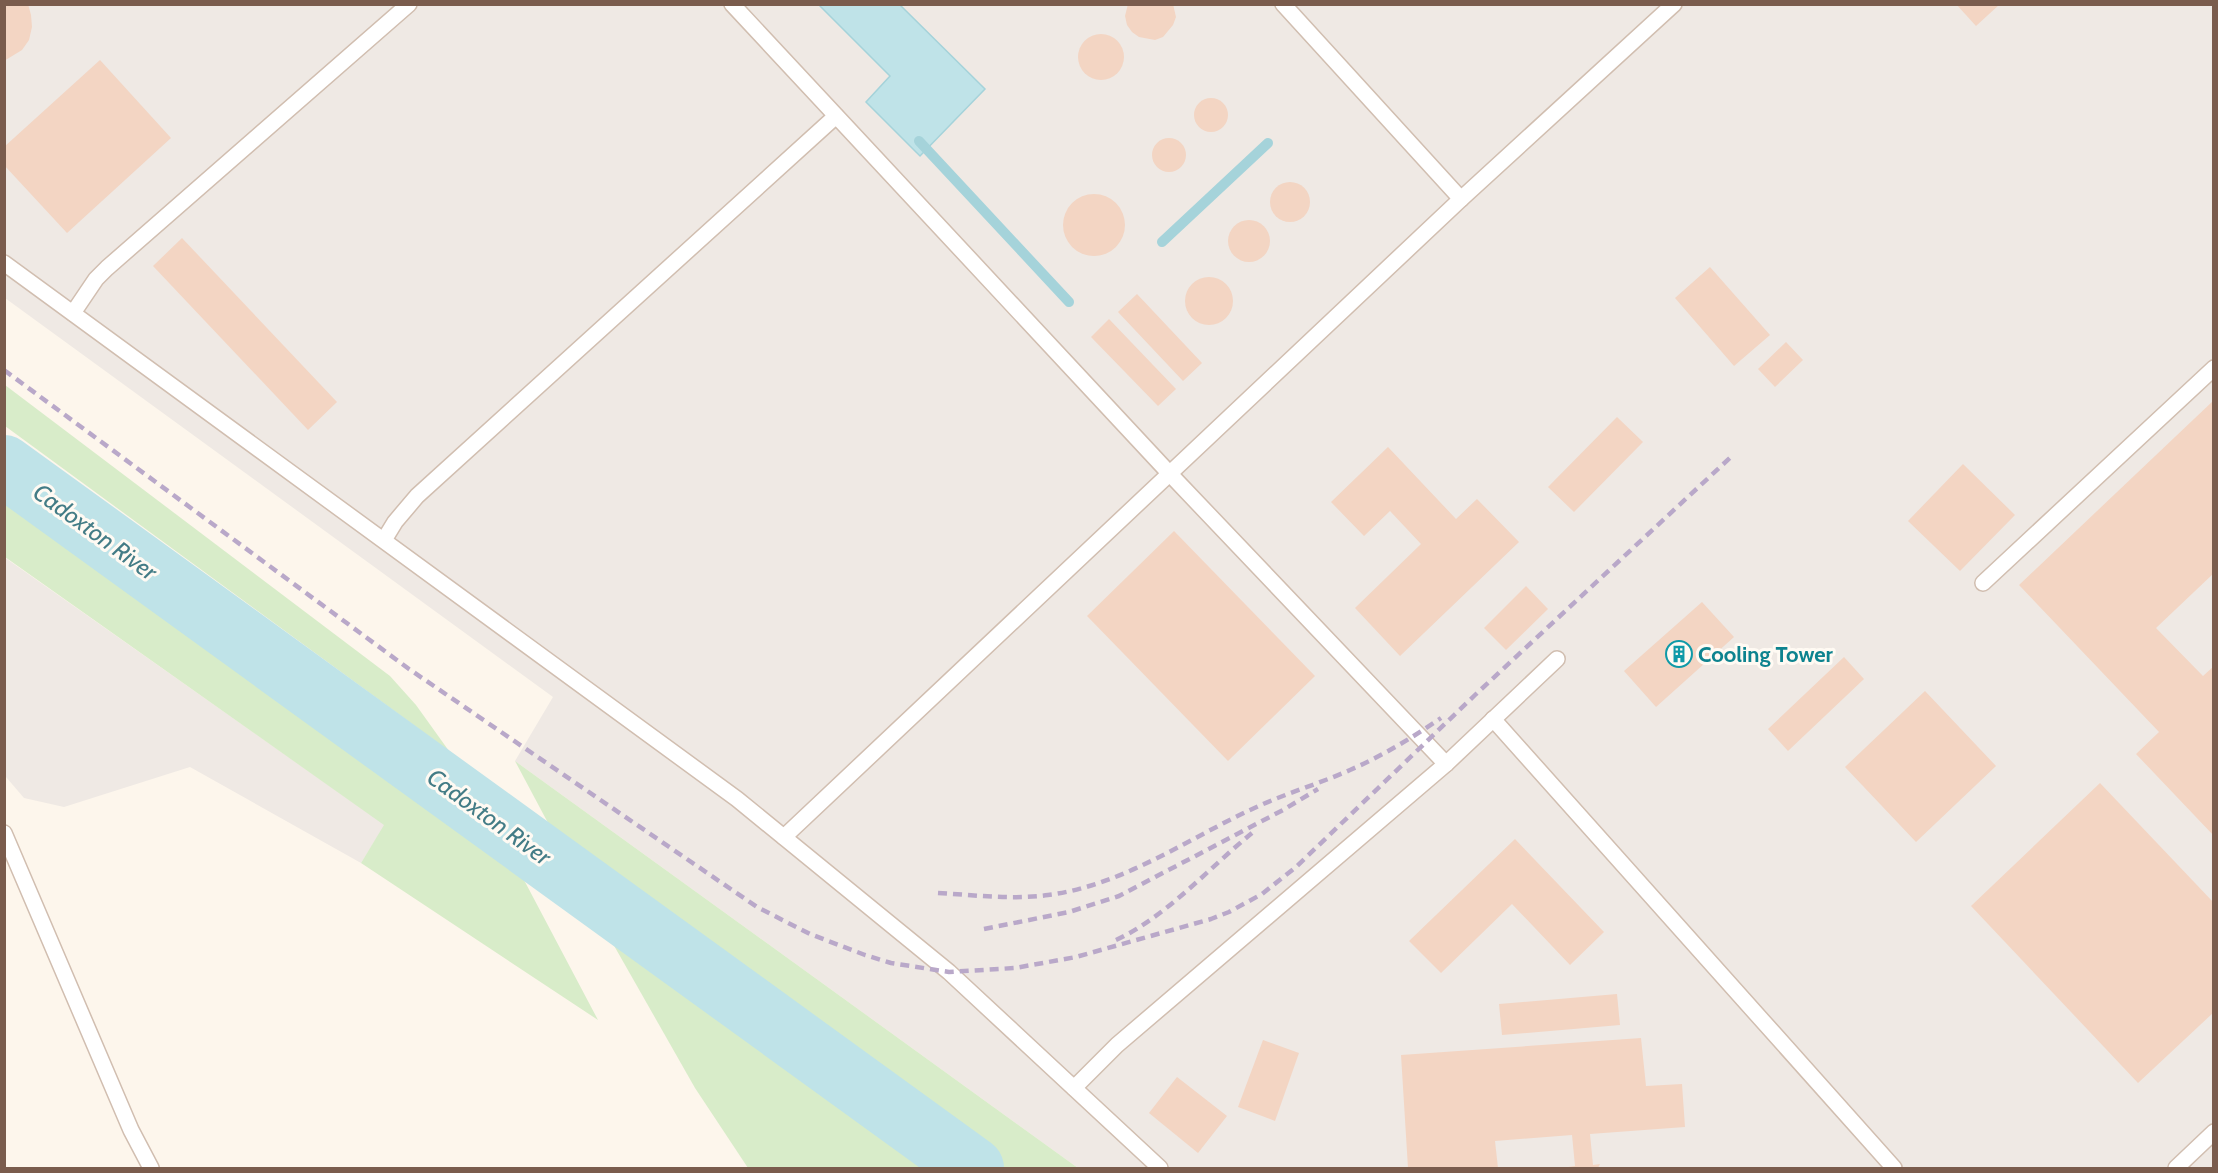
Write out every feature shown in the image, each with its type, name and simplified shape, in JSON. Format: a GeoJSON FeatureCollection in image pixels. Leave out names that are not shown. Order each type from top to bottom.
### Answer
{"type":"FeatureCollection","features":[{"type":"Feature","properties":{"kind":"lane"},"geometry":{"type":"LineString","coordinates":[[73,313],[107,268],[409,4]]}},
{"type":"Feature","properties":{"kind":"lane"},"geometry":{"type":"LineString","coordinates":[[732,4],[1170,474],[1446,764]]}},
{"type":"Feature","properties":{"kind":"lane"},"geometry":{"type":"LineString","coordinates":[[1283,4],[1461,199]]}},
{"type":"Feature","properties":{"kind":"lane"},"geometry":{"type":"LineString","coordinates":[[784,837],[1461,199],[1674,4]]}},
{"type":"Feature","properties":{"kind":"lane"},"geometry":{"type":"LineString","coordinates":[[384,540],[404,509],[417,496],[836,116]]}},
{"type":"Feature","properties":{"kind":"lane"},"geometry":{"type":"LineString","coordinates":[[4,263],[737,799],[949,972],[1160,1168]]}},
{"type":"Feature","properties":{"kind":"lane"},"geometry":{"type":"LineString","coordinates":[[1983,584],[2214,368]]}},
{"type":"Feature","properties":{"kind":"lane"},"geometry":{"type":"LineString","coordinates":[[1074,1088],[1117,1045],[1446,764],[1557,659]]}},
{"type":"Feature","properties":{"kind":"lane"},"geometry":{"type":"LineString","coordinates":[[1493,719],[1894,1168]]}},
{"type":"Feature","properties":{"kind":"lane"},"geometry":{"type":"LineString","coordinates":[[4,833],[131,1130],[151,1168]]}},
{"type":"Feature","properties":{"kind":"lane"},"geometry":{"type":"LineString","coordinates":[[2176,1168],[2214,1132]]}},
{"type":"Feature","properties":{"kind":"shaded area"},"geometry":{"type":"Polygon","coordinates":[[[5,5],[2213,5],[2213,1168],[1078,1168],[515,761],[553,697],[5,298],[5,5]]]}},
{"type":"Feature","properties":{"kind":"shaded area"},"geometry":{"type":"Polygon","coordinates":[[[4,557],[385,825],[361,863],[190,767],[64,807],[24,798],[6,777],[5,772],[4,557]]]}},
{"type":"Feature","properties":{"kind":"green space"},"geometry":{"type":"Polygon","coordinates":[[[5,385],[390,676],[416,705],[449,751],[5,426],[5,385]]]}},
{"type":"Feature","properties":{"kind":"green space"},"geometry":{"type":"Polygon","coordinates":[[[5,503],[524,880],[598,1020],[361,863],[384,825],[5,557],[5,503]]]}},
{"type":"Feature","properties":{"kind":"green space"},"geometry":{"type":"Polygon","coordinates":[[[515,761],[1078,1168],[748,1168],[695,1088],[604,928],[515,761]]]}},
{"type":"Feature","properties":{"kind":"water"},"geometry":{"type":"Polygon","coordinates":[[[821,5],[900,5],[985,89],[920,156],[866,102],[890,76],[821,5]]]}},
{"type":"Feature","properties":{"kind":"building"},"geometry":{"type":"Polygon","coordinates":[[[4,4],[28,4],[32,27],[29,40],[22,50],[4,61],[4,4]]]}},
{"type":"Feature","properties":{"kind":"building"},"geometry":{"type":"Polygon","coordinates":[[[1128,4],[1173,4],[1176,17],[1173,25],[1163,37],[1155,40],[1139,37],[1127,25],[1125,16],[1128,4]]]}},
{"type":"Feature","properties":{"kind":"building"},"geometry":{"type":"Polygon","coordinates":[[[1956,4],[2000,4],[1976,26],[1956,4]]]}},
{"type":"Feature","properties":{"kind":"building"},"geometry":{"type":"Polygon","coordinates":[[[1101,34],[1117,41],[1124,57],[1117,73],[1101,80],[1085,73],[1078,57],[1085,41],[1101,34]]]}},
{"type":"Feature","properties":{"kind":"building"},"geometry":{"type":"Polygon","coordinates":[[[100,60],[171,138],[67,233],[4,165],[4,147],[100,60]]]}},
{"type":"Feature","properties":{"kind":"building"},"geometry":{"type":"Polygon","coordinates":[[[1211,98],[1223,103],[1228,115],[1223,127],[1211,132],[1199,127],[1194,115],[1199,103],[1211,98]]]}},
{"type":"Feature","properties":{"kind":"building"},"geometry":{"type":"Polygon","coordinates":[[[1169,138],[1181,143],[1186,155],[1181,167],[1169,172],[1157,167],[1152,155],[1157,143],[1169,138]]]}},
{"type":"Feature","properties":{"kind":"building"},"geometry":{"type":"Polygon","coordinates":[[[1290,182],[1298,183],[1304,188],[1309,194],[1309,210],[1304,216],[1298,221],[1290,222],[1282,221],[1276,216],[1271,210],[1270,202],[1271,194],[1276,188],[1282,183],[1290,182]]]}},
{"type":"Feature","properties":{"kind":"building"},"geometry":{"type":"Polygon","coordinates":[[[1088,194],[1100,194],[1116,203],[1123,213],[1125,225],[1123,237],[1116,247],[1100,256],[1088,256],[1077,251],[1068,242],[1063,231],[1063,219],[1068,208],[1077,199],[1088,194]]]}},
{"type":"Feature","properties":{"kind":"building"},"geometry":{"type":"Polygon","coordinates":[[[1249,220],[1257,221],[1264,226],[1269,233],[1269,249],[1264,256],[1257,261],[1249,262],[1241,261],[1234,256],[1229,249],[1228,241],[1229,233],[1234,226],[1241,221],[1249,220]]]}},
{"type":"Feature","properties":{"kind":"building"},"geometry":{"type":"Polygon","coordinates":[[[182,238],[337,402],[308,430],[153,266],[182,238]]]}},
{"type":"Feature","properties":{"kind":"building"},"geometry":{"type":"Polygon","coordinates":[[[1710,267],[1770,335],[1734,366],[1675,298],[1710,267]]]}},
{"type":"Feature","properties":{"kind":"building"},"geometry":{"type":"Polygon","coordinates":[[[1209,277],[1226,284],[1233,301],[1226,318],[1209,325],[1192,318],[1185,301],[1192,284],[1209,277]]]}},
{"type":"Feature","properties":{"kind":"building"},"geometry":{"type":"Polygon","coordinates":[[[1137,294],[1202,363],[1183,381],[1118,312],[1137,294]]]}},
{"type":"Feature","properties":{"kind":"building"},"geometry":{"type":"Polygon","coordinates":[[[1109,319],[1176,389],[1158,406],[1091,337],[1109,319]]]}},
{"type":"Feature","properties":{"kind":"building"},"geometry":{"type":"Polygon","coordinates":[[[1786,342],[1803,360],[1775,387],[1758,369],[1786,342]]]}},
{"type":"Feature","properties":{"kind":"building"},"geometry":{"type":"Polygon","coordinates":[[[2214,400],[2214,573],[2156,628],[2203,676],[2214,666],[2214,836],[2136,754],[2159,732],[2019,585],[2214,400]]]}},
{"type":"Feature","properties":{"kind":"building"},"geometry":{"type":"Polygon","coordinates":[[[1617,417],[1643,442],[1574,512],[1548,487],[1617,417]]]}},
{"type":"Feature","properties":{"kind":"building"},"geometry":{"type":"Polygon","coordinates":[[[1388,447],[1456,519],[1477,499],[1519,542],[1400,656],[1355,608],[1421,544],[1390,511],[1364,536],[1331,502],[1388,447]]]}},
{"type":"Feature","properties":{"kind":"building"},"geometry":{"type":"Polygon","coordinates":[[[1963,464],[2015,515],[1960,571],[1908,521],[1963,464]]]}},
{"type":"Feature","properties":{"kind":"building"},"geometry":{"type":"Polygon","coordinates":[[[1174,531],[1315,676],[1228,761],[1087,616],[1174,531]]]}},
{"type":"Feature","properties":{"kind":"building"},"geometry":{"type":"Polygon","coordinates":[[[1526,586],[1548,609],[1506,650],[1484,628],[1526,586]]]}},
{"type":"Feature","properties":{"kind":"building","name":"Cooling Tower"},"geometry":{"type":"Polygon","coordinates":[[[1702,602],[1734,637],[1656,707],[1624,671],[1702,602]]]}},
{"type":"Feature","properties":{"kind":"building"},"geometry":{"type":"Polygon","coordinates":[[[1844,657],[1864,679],[1788,751],[1768,729],[1844,657]]]}},
{"type":"Feature","properties":{"kind":"building"},"geometry":{"type":"Polygon","coordinates":[[[1925,691],[1996,766],[1916,842],[1845,767],[1925,691]]]}},
{"type":"Feature","properties":{"kind":"building"},"geometry":{"type":"Polygon","coordinates":[[[2100,783],[2214,903],[2214,1012],[2138,1083],[1971,906],[2100,783]]]}},
{"type":"Feature","properties":{"kind":"building"},"geometry":{"type":"Polygon","coordinates":[[[1515,839],[1604,932],[1570,965],[1512,904],[1441,973],[1409,941],[1515,839]]]}},
{"type":"Feature","properties":{"kind":"building"},"geometry":{"type":"Polygon","coordinates":[[[1617,994],[1620,1025],[1502,1035],[1499,1004],[1617,994]]]}},
{"type":"Feature","properties":{"kind":"building"},"geometry":{"type":"Polygon","coordinates":[[[1641,1038],[1646,1086],[1682,1084],[1685,1127],[1590,1134],[1593,1165],[1600,1164],[1598,1168],[1568,1168],[1575,1166],[1572,1135],[1495,1141],[1498,1168],[1408,1168],[1401,1055],[1641,1038]]]}},
{"type":"Feature","properties":{"kind":"building"},"geometry":{"type":"Polygon","coordinates":[[[1263,1040],[1299,1053],[1275,1121],[1238,1107],[1263,1040]]]}},
{"type":"Feature","properties":{"kind":"building"},"geometry":{"type":"Polygon","coordinates":[[[1177,1077],[1227,1116],[1198,1153],[1149,1113],[1177,1077]]]}},
{"type":"Feature","properties":{"kind":"waterway"},"geometry":{"type":"LineString","coordinates":[[919,141],[1069,302]]}},
{"type":"Feature","properties":{"kind":"waterway"},"geometry":{"type":"LineString","coordinates":[[1162,242],[1268,143]]}},
{"type":"Feature","properties":{"kind":"waterway","name":"Cadoxton River"},"geometry":{"type":"LineString","coordinates":[[4,466],[973,1168]]}},
{"type":"Feature","properties":{"kind":"railway"},"geometry":{"type":"LineString","coordinates":[[4,370],[409,669],[757,907],[810,934],[865,955],[891,963],[949,972],[1015,968],[1076,957],[1211,919],[1262,894],[1296,867],[1475,695],[1733,455]]}},
{"type":"Feature","properties":{"kind":"railway"},"geometry":{"type":"LineString","coordinates":[[938,893],[1021,897],[1077,890],[1104,881],[1158,858],[1261,805],[1362,765],[1441,718]]}},
{"type":"Feature","properties":{"kind":"railway"},"geometry":{"type":"LineString","coordinates":[[984,929],[1069,912],[1119,896],[1283,810],[1318,789]]}},
{"type":"Feature","properties":{"kind":"railway"},"geometry":{"type":"LineString","coordinates":[[1116,940],[1170,905],[1252,833]]}},
{"type":"Feature","properties":{"kind":"place","name":"Cooling Tower"},"geometry":{"type":"Point","coordinates":[1679,654]}}]}
